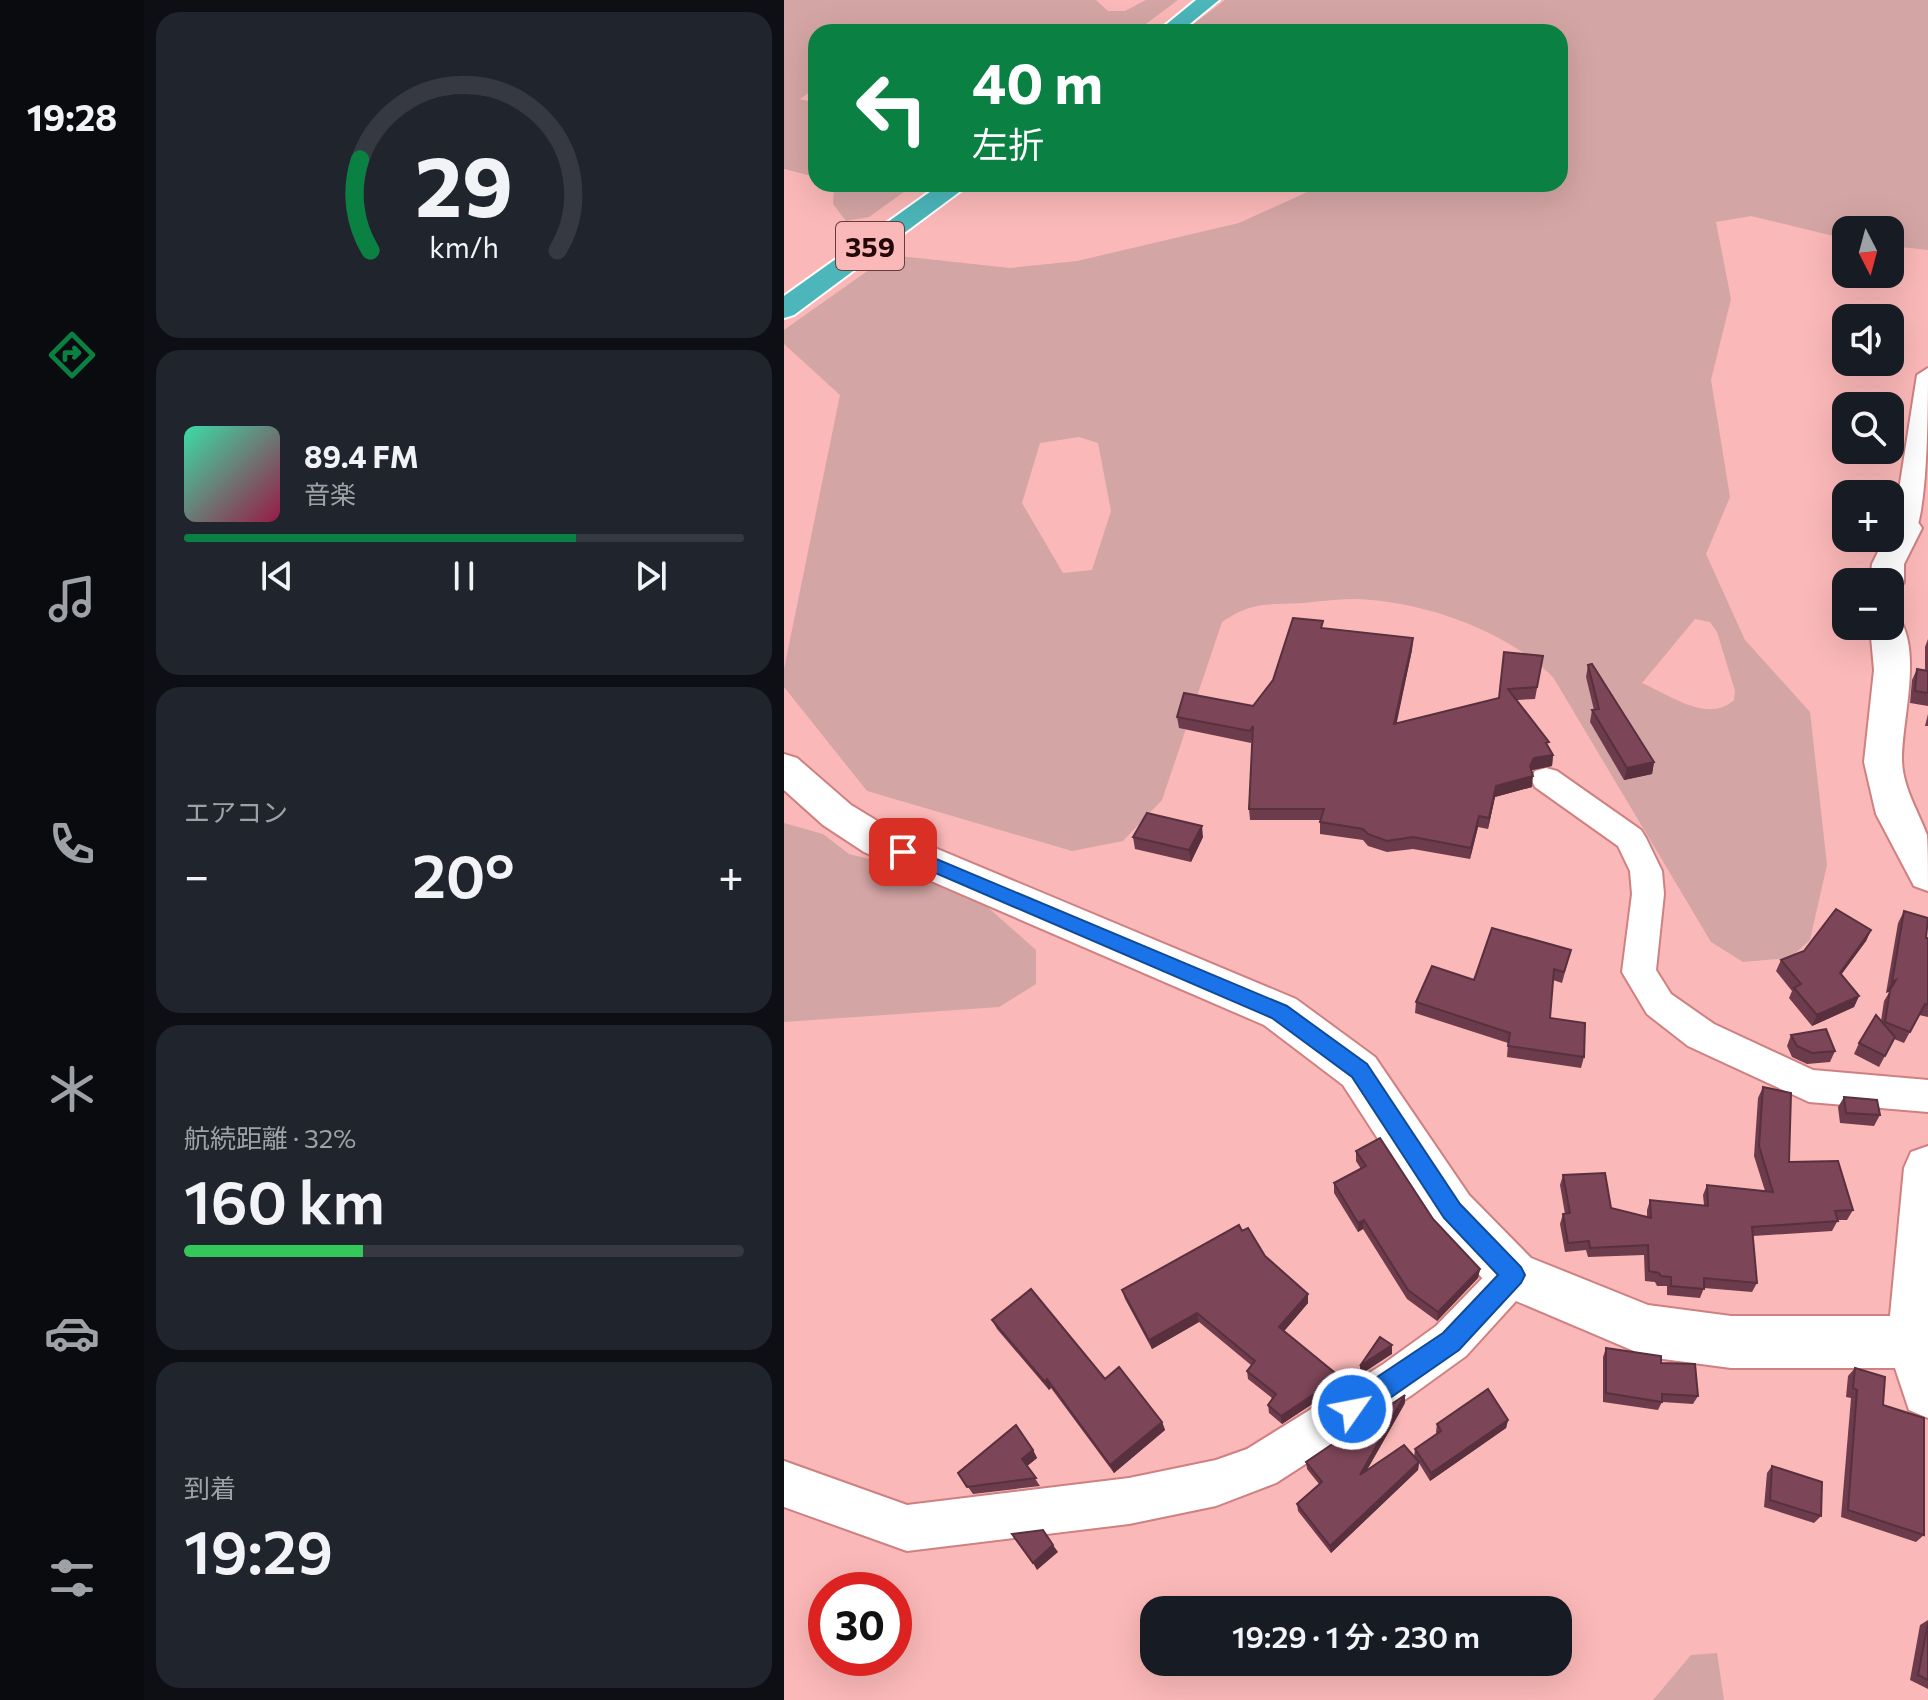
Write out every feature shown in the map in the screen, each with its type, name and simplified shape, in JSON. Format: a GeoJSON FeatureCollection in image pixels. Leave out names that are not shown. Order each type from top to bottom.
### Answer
{"type":"FeatureCollection","features":[{"type":"Feature","properties":{"kind":"highway"},"geometry":{"type":"LineString","coordinates":[[1178,24],[1209,0]]}},
{"type":"Feature","properties":{"kind":"highway","name":"359"},"geometry":{"type":"LineString","coordinates":[[784,309],[946,192]]}},
{"type":"Feature","properties":{"kind":"street"},"geometry":{"type":"LineString","coordinates":[[1888,568],[1906,528],[1917,483],[1918,433],[1928,375]]}},
{"type":"Feature","properties":{"kind":"street"},"geometry":{"type":"LineString","coordinates":[[1889,640],[1892,670],[1883,762],[1896,814],[1928,875]]}},
{"type":"Feature","properties":{"kind":"street"},"geometry":{"type":"LineString","coordinates":[[784,768],[837,815],[878,841],[1280,1012],[1359,1071],[1452,1211],[1513,1275],[1648,1331],[1731,1342],[1914,1342]]}},
{"type":"Feature","properties":{"kind":"street"},"geometry":{"type":"LineString","coordinates":[[1546,779],[1630,838],[1646,871],[1648,894],[1639,972],[1659,1004],[1701,1035],[1809,1086],[1928,1096]]}},
{"type":"Feature","properties":{"kind":"street"},"geometry":{"type":"LineString","coordinates":[[1928,1168],[1914,1342],[1928,1391]]}},
{"type":"Feature","properties":{"kind":"street"},"geometry":{"type":"LineString","coordinates":[[784,1484],[907,1528],[1129,1501],[1216,1483],[1260,1467],[1397,1380],[1451,1341],[1513,1275]]}},
{"type":"Feature","properties":{"kind":"shaded area"},"geometry":{"type":"Polygon","coordinates":[[[784,0],[1096,0],[1108,11],[1125,11],[1146,0],[1178,0],[1146,24],[808,24],[808,94],[800,99],[808,101],[808,175],[784,169],[784,0]]]}},
{"type":"Feature","properties":{"kind":"shaded area"},"geometry":{"type":"Polygon","coordinates":[[[1225,0],[1928,0],[1928,250],[1904,247],[1904,216],[1832,216],[1832,236],[1751,216],[1716,222],[1731,299],[1711,380],[1730,497],[1706,554],[1745,640],[1810,712],[1827,865],[1810,940],[1790,958],[1743,962],[1711,942],[1553,677],[1534,660],[1488,632],[1436,613],[1384,601],[1344,599],[1261,605],[1243,610],[1222,622],[1162,800],[1123,841],[1072,851],[867,791],[784,687],[784,669],[840,395],[784,344],[784,330],[890,255],[1010,268],[1077,261],[1239,223],[1307,192],[1568,192],[1568,24],[1194,24],[1225,0]],[[1079,437],[1040,443],[1022,503],[1063,573],[1092,570],[1111,511],[1098,443],[1079,437]],[[1695,619],[1642,683],[1689,705],[1713,709],[1724,707],[1734,700],[1735,691],[1717,632],[1710,622],[1695,619]]]}},
{"type":"Feature","properties":{"kind":"shaded area"},"geometry":{"type":"Polygon","coordinates":[[[834,192],[904,192],[869,217],[846,221],[833,204],[834,192]]]}},
{"type":"Feature","properties":{"kind":"shaded area"},"geometry":{"type":"Polygon","coordinates":[[[784,823],[823,834],[849,854],[958,881],[1036,950],[1036,984],[999,1007],[784,1022],[784,823]]]}},
{"type":"Feature","properties":{"kind":"shaded area"},"geometry":{"type":"Polygon","coordinates":[[[1717,1653],[1724,1700],[1653,1700],[1691,1655],[1717,1653]]]}},
{"type":"Feature","properties":{"kind":"building"},"geometry":{"type":"Polygon","coordinates":[[[1293,618],[1323,621],[1321,628],[1413,638],[1394,724],[1499,698],[1504,652],[1543,656],[1537,687],[1508,689],[1549,742],[1546,743],[1553,755],[1534,758],[1530,766],[1533,776],[1496,786],[1489,818],[1479,816],[1471,848],[1413,837],[1387,841],[1363,829],[1320,822],[1324,809],[1249,809],[1253,726],[1250,731],[1177,717],[1184,693],[1253,706],[1273,680],[1293,618]]]}},
{"type":"Feature","properties":{"kind":"building"},"geometry":{"type":"Polygon","coordinates":[[[1592,664],[1654,762],[1627,768],[1592,710],[1599,709],[1588,665],[1592,664]]]}},
{"type":"Feature","properties":{"kind":"building"},"geometry":{"type":"Polygon","coordinates":[[[1917,669],[1928,671],[1928,693],[1915,691],[1917,669]]]}},
{"type":"Feature","properties":{"kind":"building"},"geometry":{"type":"Polygon","coordinates":[[[1147,813],[1202,826],[1189,850],[1133,837],[1147,813]]]}},
{"type":"Feature","properties":{"kind":"building"},"geometry":{"type":"Polygon","coordinates":[[[1836,909],[1871,930],[1840,973],[1859,996],[1817,1015],[1794,988],[1801,984],[1781,960],[1804,951],[1836,909]]]}},
{"type":"Feature","properties":{"kind":"building"},"geometry":{"type":"Polygon","coordinates":[[[1904,911],[1928,918],[1928,1005],[1925,1004],[1910,1032],[1885,1022],[1890,990],[1896,980],[1892,982],[1904,911]]]}},
{"type":"Feature","properties":{"kind":"building"},"geometry":{"type":"Polygon","coordinates":[[[1492,928],[1571,950],[1564,972],[1554,969],[1550,1018],[1585,1023],[1584,1057],[1508,1046],[1510,1033],[1416,1002],[1432,966],[1474,980],[1492,928]]]}},
{"type":"Feature","properties":{"kind":"building"},"geometry":{"type":"Polygon","coordinates":[[[1876,1015],[1895,1037],[1885,1056],[1859,1043],[1876,1015]]]}},
{"type":"Feature","properties":{"kind":"building"},"geometry":{"type":"Polygon","coordinates":[[[1826,1029],[1835,1051],[1812,1053],[1797,1046],[1791,1035],[1826,1029]]]}},
{"type":"Feature","properties":{"kind":"building"},"geometry":{"type":"Polygon","coordinates":[[[1763,1087],[1791,1093],[1789,1162],[1838,1161],[1853,1210],[1835,1211],[1838,1221],[1752,1227],[1757,1283],[1704,1278],[1704,1289],[1671,1286],[1671,1277],[1649,1271],[1648,1245],[1590,1248],[1589,1241],[1568,1243],[1563,1214],[1570,1213],[1563,1175],[1605,1173],[1611,1208],[1651,1218],[1650,1200],[1708,1206],[1707,1185],[1773,1192],[1759,1146],[1763,1087]]]}},
{"type":"Feature","properties":{"kind":"building"},"geometry":{"type":"Polygon","coordinates":[[[1844,1097],[1877,1100],[1880,1115],[1846,1113],[1844,1097]]]}},
{"type":"Feature","properties":{"kind":"building"},"geometry":{"type":"Polygon","coordinates":[[[1380,1138],[1433,1219],[1480,1269],[1438,1312],[1408,1290],[1364,1220],[1358,1223],[1334,1183],[1366,1166],[1356,1151],[1380,1138]]]}},
{"type":"Feature","properties":{"kind":"building"},"geometry":{"type":"Polygon","coordinates":[[[1239,1225],[1242,1231],[1248,1228],[1265,1256],[1308,1294],[1279,1327],[1340,1377],[1281,1416],[1268,1405],[1276,1394],[1247,1371],[1255,1361],[1197,1313],[1149,1340],[1122,1290],[1239,1225]]]}},
{"type":"Feature","properties":{"kind":"building"},"geometry":{"type":"Polygon","coordinates":[[[1031,1289],[1105,1379],[1119,1367],[1162,1422],[1110,1465],[1047,1379],[1045,1382],[992,1320],[1031,1289]]]}},
{"type":"Feature","properties":{"kind":"building"},"geometry":{"type":"Polygon","coordinates":[[[1380,1337],[1392,1345],[1360,1366],[1380,1337]]]}},
{"type":"Feature","properties":{"kind":"building"},"geometry":{"type":"Polygon","coordinates":[[[1606,1348],[1661,1356],[1661,1363],[1695,1364],[1698,1396],[1662,1394],[1662,1402],[1606,1393],[1606,1348]]]}},
{"type":"Feature","properties":{"kind":"building"},"geometry":{"type":"Polygon","coordinates":[[[1855,1368],[1885,1377],[1883,1405],[1924,1418],[1924,1535],[1848,1510],[1857,1390],[1853,1388],[1855,1368]]]}},
{"type":"Feature","properties":{"kind":"building"},"geometry":{"type":"Polygon","coordinates":[[[1488,1389],[1508,1420],[1431,1473],[1415,1449],[1441,1431],[1437,1424],[1488,1389]]]}},
{"type":"Feature","properties":{"kind":"building"},"geometry":{"type":"Polygon","coordinates":[[[1405,1395],[1360,1475],[1404,1445],[1419,1462],[1330,1546],[1297,1504],[1322,1482],[1306,1462],[1405,1395]]]}},
{"type":"Feature","properties":{"kind":"building"},"geometry":{"type":"Polygon","coordinates":[[[1016,1425],[1033,1450],[1022,1459],[1036,1478],[967,1487],[958,1473],[1016,1425]]]}},
{"type":"Feature","properties":{"kind":"building"},"geometry":{"type":"Polygon","coordinates":[[[1772,1466],[1822,1482],[1821,1516],[1770,1500],[1772,1466]]]}},
{"type":"Feature","properties":{"kind":"building"},"geometry":{"type":"Polygon","coordinates":[[[1043,1530],[1053,1545],[1033,1563],[1012,1534],[1043,1530]]]}},
{"type":"Feature","properties":{"kind":"building"},"geometry":{"type":"Polygon","coordinates":[[[1928,1623],[1928,1680],[1918,1675],[1928,1623]]]}},
{"type":"Feature","properties":{"kind":"route"},"geometry":{"type":"LineString","coordinates":[[903,852],[1280,1012],[1359,1071],[1452,1211],[1513,1275],[1451,1341],[1352,1409]]}}]}
